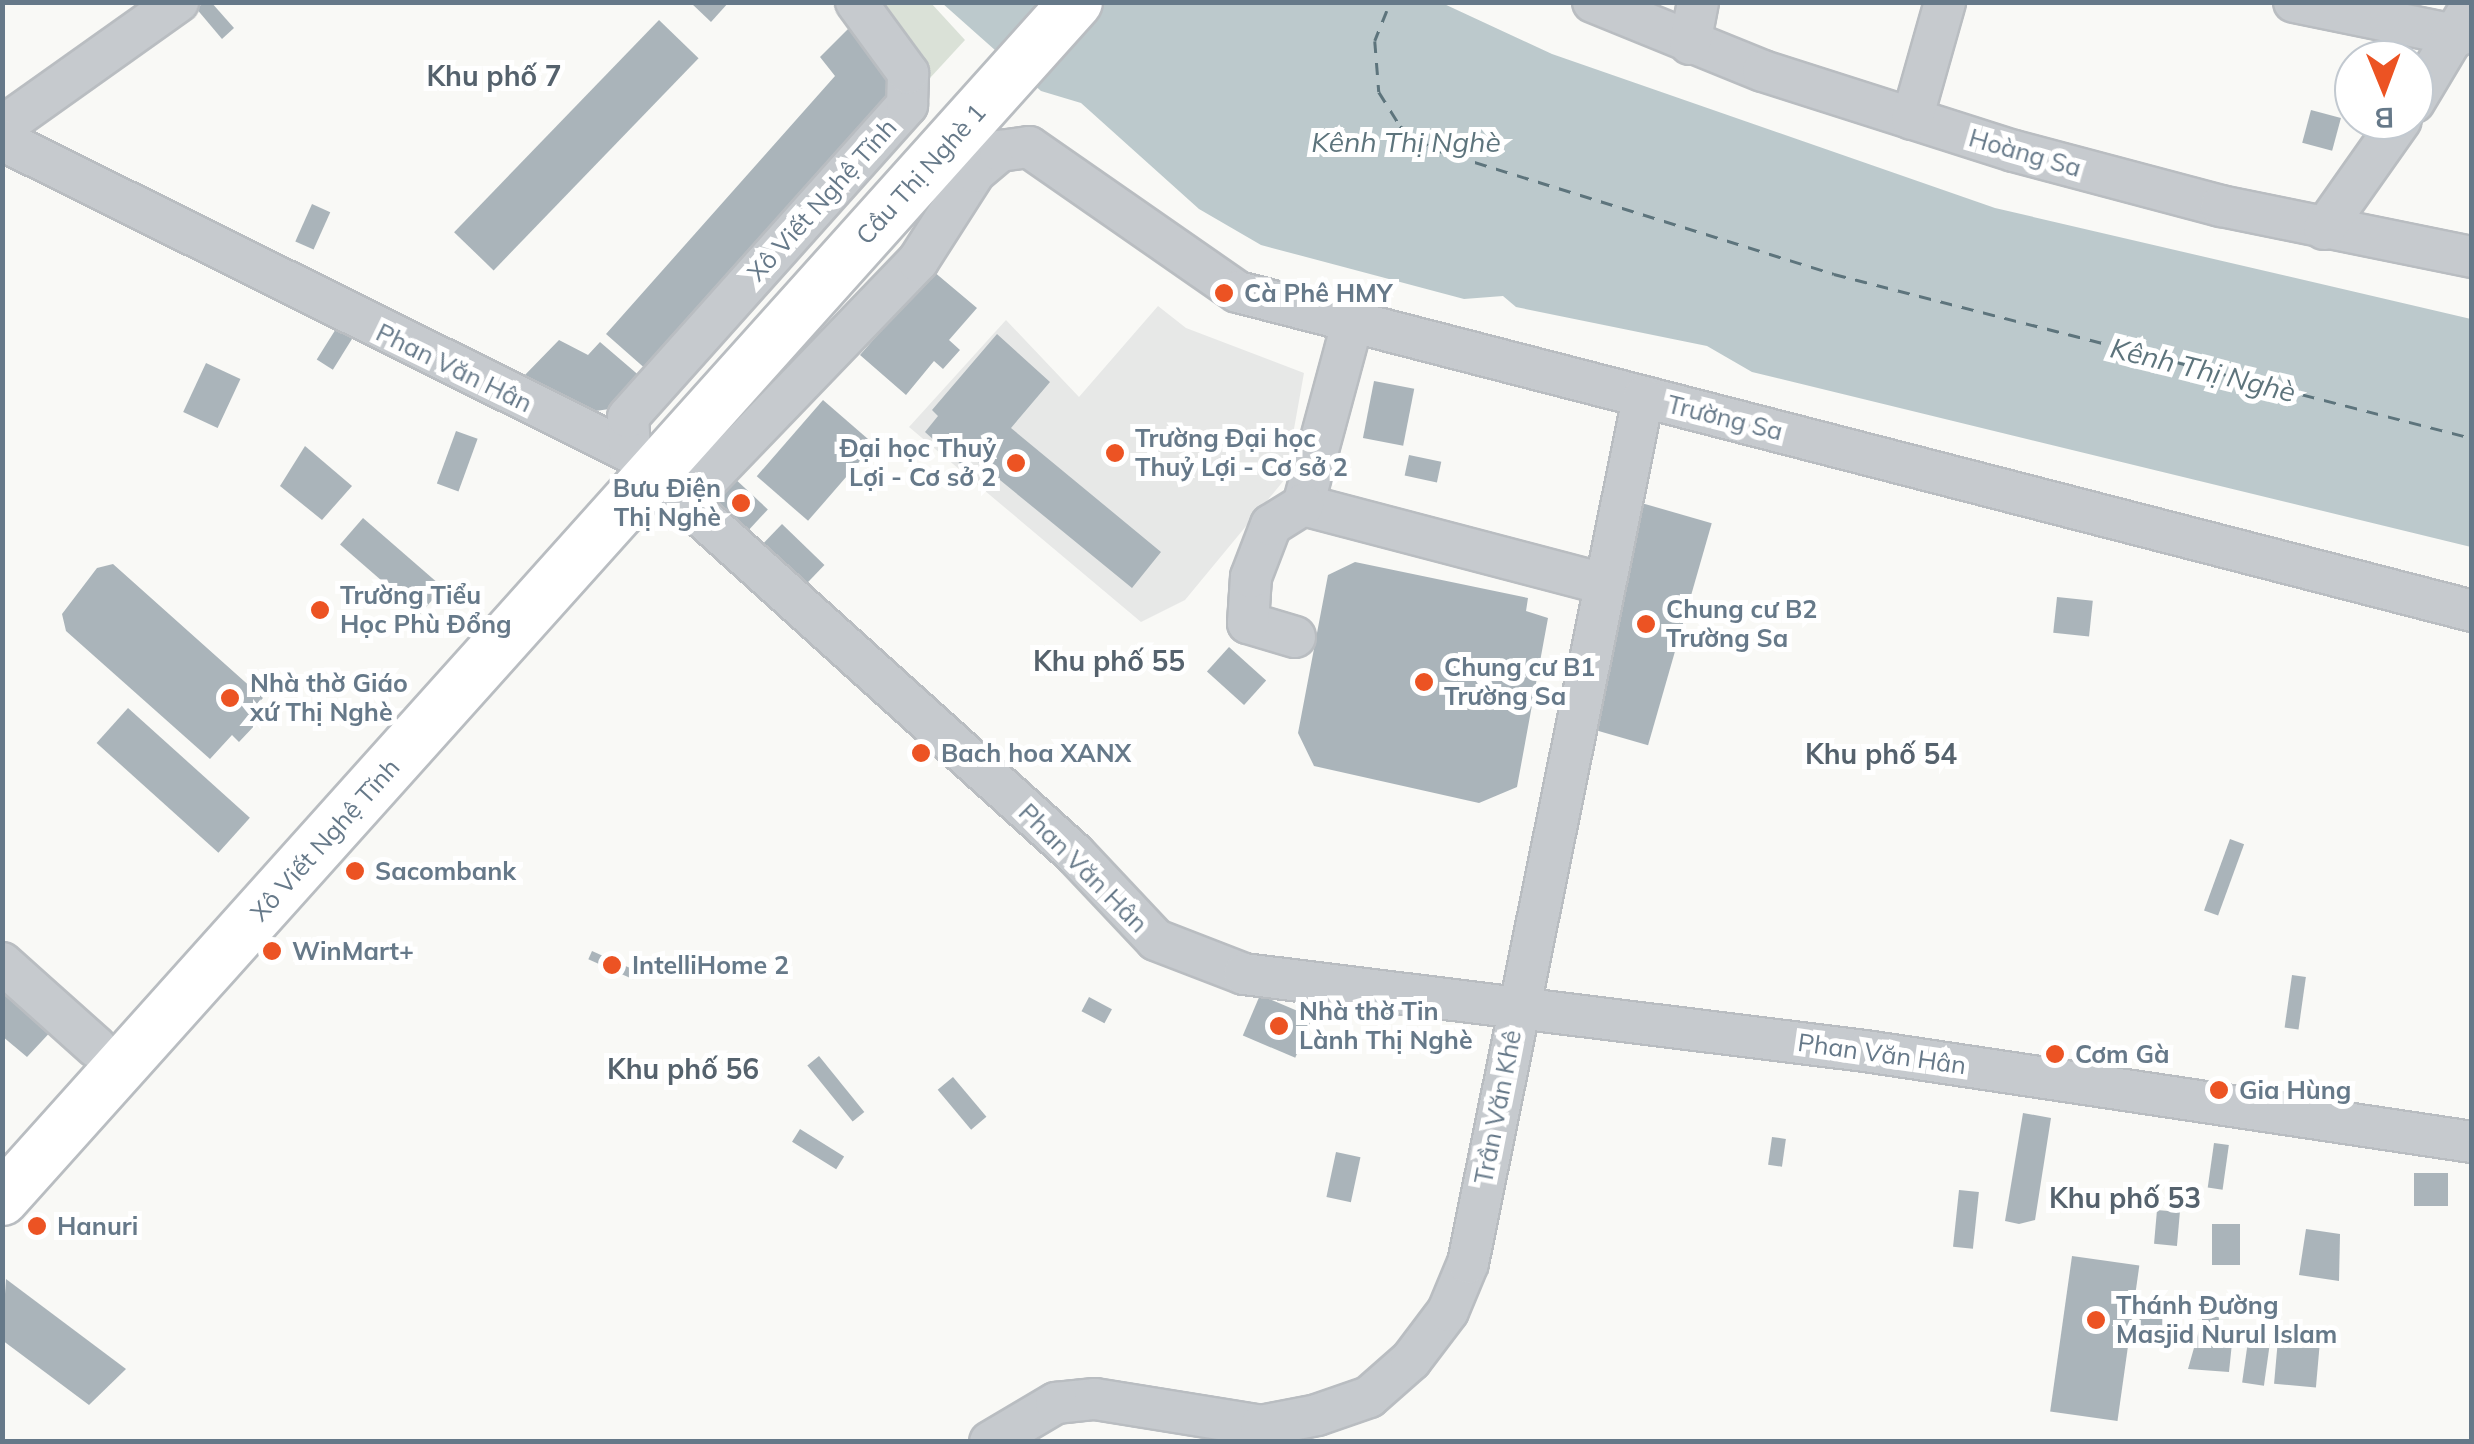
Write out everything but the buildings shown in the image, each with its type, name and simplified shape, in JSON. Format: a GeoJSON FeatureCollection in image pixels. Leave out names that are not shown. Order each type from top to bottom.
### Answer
{"type":"FeatureCollection","features":[{"type":"Feature","properties":{"kind":"main road","name":"Cầu Thị Nghè 1"},"geometry":{"type":"LineString","coordinates":[[756,334],[1034,2]]}},
{"type":"Feature","properties":{"kind":"main road","name":"Cầu Thị Nghè 1"},"geometry":{"type":"LineString","coordinates":[[756,334],[1076,2]]}},
{"type":"Feature","properties":{"kind":"main road","name":"Xô Viết Nghệ Tĩnh"},"geometry":{"type":"LineString","coordinates":[[2,1150],[96,1046],[656,476],[756,334]]}},
{"type":"Feature","properties":{"kind":"main road","name":"Xô Viết Nghệ Tĩnh"},"geometry":{"type":"LineString","coordinates":[[2,1199],[373,764]]}},
{"type":"Feature","properties":{"kind":"street"},"geometry":{"type":"LineString","coordinates":[[2,126],[178,2]]}},
{"type":"Feature","properties":{"kind":"street","name":"Xô Viết Nghệ Tĩnh"},"geometry":{"type":"LineString","coordinates":[[856,2],[908,73],[906,104],[628,417],[656,476],[724,459],[734,436],[906,245],[942,216],[989,160],[1016,148]]}},
{"type":"Feature","properties":{"kind":"street","name":"Hoàng Sa"},"geometry":{"type":"LineString","coordinates":[[1593,2],[1690,44],[1912,119],[2117,180],[2324,229],[2472,258]]}},
{"type":"Feature","properties":{"kind":"street"},"geometry":{"type":"LineString","coordinates":[[1690,44],[1698,2]]}},
{"type":"Feature","properties":{"kind":"street"},"geometry":{"type":"LineString","coordinates":[[1912,119],[1944,2]]}},
{"type":"Feature","properties":{"kind":"street"},"geometry":{"type":"LineString","coordinates":[[2294,2],[2465,21],[2434,70]]}},
{"type":"Feature","properties":{"kind":"street","name":"Phan Văn Hân"},"geometry":{"type":"LineString","coordinates":[[2,140],[656,476],[1075,854],[1156,940],[1244,974],[1518,1006],[2472,1142]]}},
{"type":"Feature","properties":{"kind":"street"},"geometry":{"type":"LineString","coordinates":[[2324,229],[2387,140]]}},
{"type":"Feature","properties":{"kind":"street","name":"Trường Sa"},"geometry":{"type":"LineString","coordinates":[[1016,148],[1042,154],[1238,292],[2472,611]]}},
{"type":"Feature","properties":{"kind":"street"},"geometry":{"type":"LineString","coordinates":[[1296,637],[1248,623],[1252,577],[1271,525],[1303,505],[1352,324]]}},
{"type":"Feature","properties":{"kind":"street","name":"Trần Văn Khê"},"geometry":{"type":"LineString","coordinates":[[990,1442],[1056,1403],[1095,1399],[1261,1426],[1369,1396],[1411,1360],[1448,1311],[1468,1263],[1601,584],[1643,398]]}},
{"type":"Feature","properties":{"kind":"street"},"geometry":{"type":"LineString","coordinates":[[1303,505],[1601,584]]}},
{"type":"Feature","properties":{"kind":"street"},"geometry":{"type":"LineString","coordinates":[[2,963],[96,1046]]}},
{"type":"Feature","properties":{"kind":"shaded area"},"geometry":{"type":"Polygon","coordinates":[[[867,3],[931,3],[965,40],[930,78],[867,3]]]}},
{"type":"Feature","properties":{"kind":"shaded area","name":"Trường Đại học Thuỷ Lợi - Cơ sở 2"},"geometry":{"type":"Polygon","coordinates":[[[1158,306],[1186,328],[1304,373],[1285,479],[1185,600],[1141,622],[909,427],[1006,320],[1079,397],[1158,306]]]}},
{"type":"Feature","properties":{"kind":"water","name":"Kênh Thị Nghè"},"geometry":{"type":"Polygon","coordinates":[[[942,3],[1442,3],[1552,54],[1995,208],[2471,319],[2471,547],[1752,372],[1707,346],[1516,307],[1503,296],[1464,299],[1261,245],[1199,209],[1081,103],[1041,91],[942,3]]]}},
{"type":"Feature","properties":{"kind":"ferry route"},"geometry":{"type":"LineString","coordinates":[[1387,11],[1375,41],[1379,92],[1400,126],[1433,149],[1834,274],[2472,438]]}},
{"type":"Feature","properties":{"kind":"place","name":"Cà Phê HMY"},"geometry":{"type":"Point","coordinates":[1224,293]}},
{"type":"Feature","properties":{"kind":"place","name":"Trường Đại học Thuỷ Lợi - Cơ sở 2"},"geometry":{"type":"Point","coordinates":[1115,453]}},
{"type":"Feature","properties":{"kind":"place","name":"Đại học Thuỷ Lợi - Cơ sở 2"},"geometry":{"type":"Point","coordinates":[1016,463]}},
{"type":"Feature","properties":{"kind":"place","name":"Bưu Điện Thị Nghè"},"geometry":{"type":"Point","coordinates":[741,503]}},
{"type":"Feature","properties":{"kind":"place","name":"Trường Tiểu Học Phù Đổng"},"geometry":{"type":"Point","coordinates":[320,610]}},
{"type":"Feature","properties":{"kind":"place","name":"Chung cư B2 Trường Sa"},"geometry":{"type":"Point","coordinates":[1646,624]}},
{"type":"Feature","properties":{"kind":"place","name":"Chung cư B1 Trường Sa"},"geometry":{"type":"Point","coordinates":[1424,682]}},
{"type":"Feature","properties":{"kind":"place","name":"Nhà thờ Giáo xứ Thị Nghè"},"geometry":{"type":"Point","coordinates":[230,698]}},
{"type":"Feature","properties":{"kind":"place","name":"Bach hoa XANX"},"geometry":{"type":"Point","coordinates":[921,753]}},
{"type":"Feature","properties":{"kind":"place","name":"Sacombank"},"geometry":{"type":"Point","coordinates":[355,871]}},
{"type":"Feature","properties":{"kind":"place","name":"WinMart+"},"geometry":{"type":"Point","coordinates":[272,951]}},
{"type":"Feature","properties":{"kind":"place","name":"IntelliHome 2"},"geometry":{"type":"Point","coordinates":[612,965]}},
{"type":"Feature","properties":{"kind":"place","name":"Nhà thờ Tin Lành Thị Nghè"},"geometry":{"type":"Point","coordinates":[1279,1026]}},
{"type":"Feature","properties":{"kind":"place","name":"Cơm Gà"},"geometry":{"type":"Point","coordinates":[2055,1054]}},
{"type":"Feature","properties":{"kind":"place","name":"Gia Hùng"},"geometry":{"type":"Point","coordinates":[2219,1090]}},
{"type":"Feature","properties":{"kind":"place","name":"Hanuri"},"geometry":{"type":"Point","coordinates":[37,1226]}},
{"type":"Feature","properties":{"kind":"place","name":"Thánh Đường Masjid Nurul Islam"},"geometry":{"type":"Point","coordinates":[2096,1320]}},
{"type":"Feature","properties":{"kind":"district","name":"Khu phố 7"},"geometry":{"type":"Point","coordinates":[494,76]}},
{"type":"Feature","properties":{"kind":"district","name":"Khu phố 55"},"geometry":{"type":"Point","coordinates":[1109,661]}},
{"type":"Feature","properties":{"kind":"district","name":"Khu phố 54"},"geometry":{"type":"Point","coordinates":[1881,754]}},
{"type":"Feature","properties":{"kind":"district","name":"Khu phố 56"},"geometry":{"type":"Point","coordinates":[683,1069]}},
{"type":"Feature","properties":{"kind":"district","name":"Khu phố 53"},"geometry":{"type":"Point","coordinates":[2125,1198]}}]}
